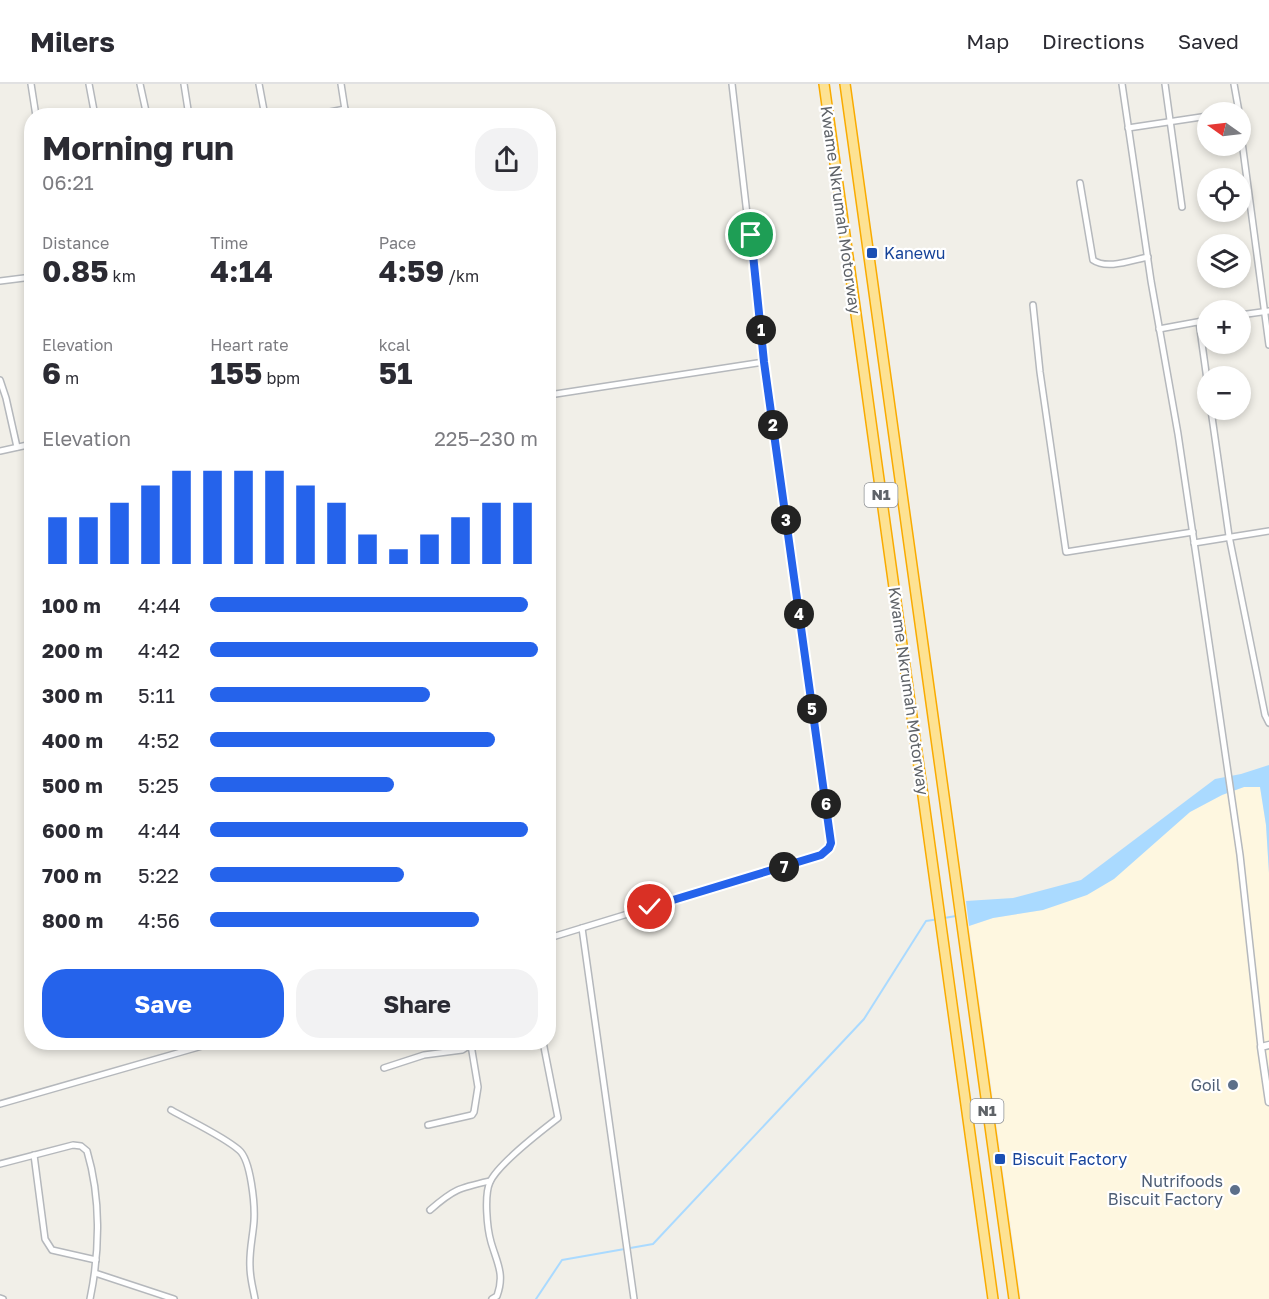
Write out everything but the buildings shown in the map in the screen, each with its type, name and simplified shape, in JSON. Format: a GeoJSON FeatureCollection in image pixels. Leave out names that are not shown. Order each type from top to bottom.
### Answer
{"type":"FeatureCollection","features":[{"type":"Feature","properties":{"kind":"highway","name":"Kwame Nkrumah Motorway"},"geometry":{"type":"LineString","coordinates":[[824,84],[993,1299]]}},
{"type":"Feature","properties":{"kind":"highway","name":"Kwame Nkrumah Motorway"},"geometry":{"type":"LineString","coordinates":[[845,84],[1014,1299]]}},
{"type":"Feature","properties":{"kind":"street"},"geometry":{"type":"LineString","coordinates":[[30,84],[34,108]]}},
{"type":"Feature","properties":{"kind":"street"},"geometry":{"type":"LineString","coordinates":[[89,84],[94,108]]}},
{"type":"Feature","properties":{"kind":"street"},"geometry":{"type":"LineString","coordinates":[[140,84],[145,108]]}},
{"type":"Feature","properties":{"kind":"street"},"geometry":{"type":"LineString","coordinates":[[184,84],[188,108]]}},
{"type":"Feature","properties":{"kind":"street"},"geometry":{"type":"LineString","coordinates":[[259,84],[264,108]]}},
{"type":"Feature","properties":{"kind":"street"},"geometry":{"type":"LineString","coordinates":[[341,84],[345,108]]}},
{"type":"Feature","properties":{"kind":"street"},"geometry":{"type":"LineString","coordinates":[[556,936],[821,855],[829,848],[830,835],[764,362],[732,84]]}},
{"type":"Feature","properties":{"kind":"street"},"geometry":{"type":"LineString","coordinates":[[1122,84],[1159,329],[1178,434],[1228,771],[1265,1046],[1269,1102]]}},
{"type":"Feature","properties":{"kind":"street"},"geometry":{"type":"LineString","coordinates":[[1165,84],[1182,207]]}},
{"type":"Feature","properties":{"kind":"street"},"geometry":{"type":"LineString","coordinates":[[1234,84],[1237,102]]}},
{"type":"Feature","properties":{"kind":"street"},"geometry":{"type":"LineString","coordinates":[[1128,128],[1197,118]]}},
{"type":"Feature","properties":{"kind":"street"},"geometry":{"type":"LineString","coordinates":[[1244,156],[1267,311],[1269,345]]}},
{"type":"Feature","properties":{"kind":"street"},"geometry":{"type":"LineString","coordinates":[[1080,183],[1093,260],[1105,265],[1148,257]]}},
{"type":"Feature","properties":{"kind":"street"},"geometry":{"type":"LineString","coordinates":[[0,281],[24,278]]}},
{"type":"Feature","properties":{"kind":"street"},"geometry":{"type":"LineString","coordinates":[[1033,305],[1040,372],[1066,552],[1193,532]]}},
{"type":"Feature","properties":{"kind":"street"},"geometry":{"type":"LineString","coordinates":[[1251,313],[1267,311]]}},
{"type":"Feature","properties":{"kind":"street"},"geometry":{"type":"LineString","coordinates":[[1159,329],[1197,322]]}},
{"type":"Feature","properties":{"kind":"street"},"geometry":{"type":"LineString","coordinates":[[556,394],[764,362]]}},
{"type":"Feature","properties":{"kind":"street"},"geometry":{"type":"LineString","coordinates":[[0,380],[17,447]]}},
{"type":"Feature","properties":{"kind":"street"},"geometry":{"type":"LineString","coordinates":[[1212,420],[1229,536],[1265,715],[1269,723]]}},
{"type":"Feature","properties":{"kind":"street"},"geometry":{"type":"LineString","coordinates":[[0,452],[24,446]]}},
{"type":"Feature","properties":{"kind":"street"},"geometry":{"type":"LineString","coordinates":[[1194,543],[1269,531]]}},
{"type":"Feature","properties":{"kind":"street"},"geometry":{"type":"LineString","coordinates":[[582,928],[634,1299]]}},
{"type":"Feature","properties":{"kind":"street"},"geometry":{"type":"LineString","coordinates":[[0,1104],[188,1050]]}},
{"type":"Feature","properties":{"kind":"street"},"geometry":{"type":"LineString","coordinates":[[384,1068],[424,1055],[462,1050]]}},
{"type":"Feature","properties":{"kind":"street"},"geometry":{"type":"LineString","coordinates":[[428,1125],[472,1115],[474,1112],[478,1087],[474,1050]]}},
{"type":"Feature","properties":{"kind":"street"},"geometry":{"type":"LineString","coordinates":[[430,1210],[450,1192],[490,1181],[524,1145],[558,1118],[545,1050]]}},
{"type":"Feature","properties":{"kind":"street"},"geometry":{"type":"LineString","coordinates":[[171,1110],[240,1150],[246,1158],[254,1221],[250,1269],[255,1299]]}},
{"type":"Feature","properties":{"kind":"street"},"geometry":{"type":"LineString","coordinates":[[0,1164],[73,1145],[81,1146],[87,1151],[95,1191],[98,1238],[90,1299]]}},
{"type":"Feature","properties":{"kind":"street"},"geometry":{"type":"LineString","coordinates":[[34,1155],[45,1239],[48,1246],[52,1250],[96,1260]]}},
{"type":"Feature","properties":{"kind":"street"},"geometry":{"type":"LineString","coordinates":[[490,1181],[487,1205],[490,1240],[501,1273],[501,1286],[497,1296],[492,1299]]}},
{"type":"Feature","properties":{"kind":"street"},"geometry":{"type":"LineString","coordinates":[[94,1273],[174,1299]]}},
{"type":"Feature","properties":{"kind":"shaded area"},"geometry":{"type":"Polygon","coordinates":[[[1260,786],[1266,825],[1269,873],[1269,1299],[1021,1299],[969,926],[993,918],[1043,910],[1164,834],[1190,812],[1222,795],[1244,787],[1260,786]]]}},
{"type":"Feature","properties":{"kind":"water"},"geometry":{"type":"Polygon","coordinates":[[[1269,765],[1269,873],[1266,825],[1260,787],[1244,787],[1222,795],[1190,812],[1114,879],[1087,895],[1043,910],[993,918],[969,926],[966,901],[1013,898],[1081,880],[1215,779],[1269,765]]]}},
{"type":"Feature","properties":{"kind":"waterway"},"geometry":{"type":"LineString","coordinates":[[944,918],[956,916]]}},
{"type":"Feature","properties":{"kind":"waterway"},"geometry":{"type":"LineString","coordinates":[[536,1299],[562,1260],[653,1244],[864,1019],[926,921],[939,919]]}},
{"type":"Feature","properties":{"kind":"place","name":"Kanewu"},"geometry":{"type":"Point","coordinates":[872,253]}},
{"type":"Feature","properties":{"kind":"place","name":"Goil"},"geometry":{"type":"Point","coordinates":[1233,1085]}},
{"type":"Feature","properties":{"kind":"place","name":"Biscuit Factory"},"geometry":{"type":"Point","coordinates":[1000,1159]}},
{"type":"Feature","properties":{"kind":"place","name":"Nutrifoods Biscuit Factory"},"geometry":{"type":"Point","coordinates":[1235,1190]}},
{"type":"Feature","properties":{"kind":"route"},"geometry":{"type":"LineString","coordinates":[[650,907],[821,855],[826,853],[831,843],[764,362],[751,235]]}}]}
